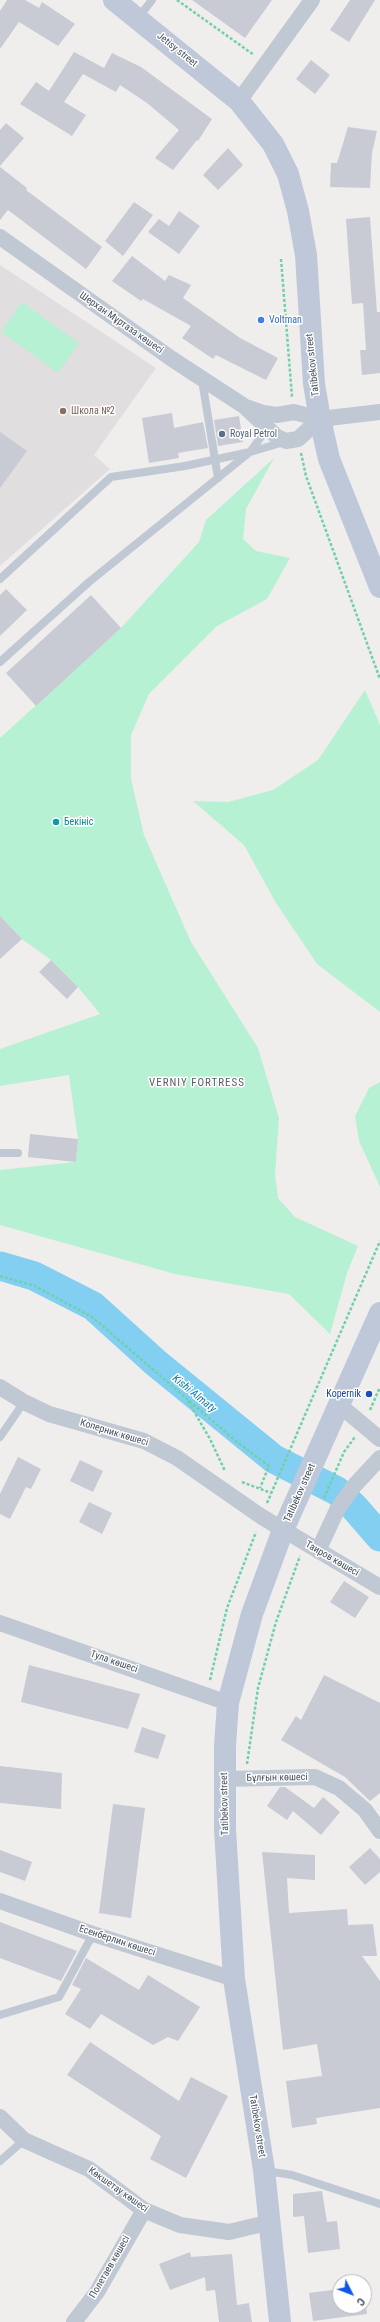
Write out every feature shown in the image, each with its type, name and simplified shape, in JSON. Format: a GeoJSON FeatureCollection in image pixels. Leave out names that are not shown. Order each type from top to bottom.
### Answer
{"type":"FeatureCollection","features":[{"type":"Feature","properties":{"kind":"main road","name":"Jetisy street"},"geometry":{"type":"LineString","coordinates":[[114,0],[239,101]]}},
{"type":"Feature","properties":{"kind":"main road","name":"Tatibekov street"},"geometry":{"type":"LineString","coordinates":[[239,101],[273,144],[288,174],[298,211],[306,255],[314,384],[320,419],[329,459],[380,587]]}},
{"type":"Feature","properties":{"kind":"main road","name":"Tatibekov street"},"geometry":{"type":"LineString","coordinates":[[280,2322],[264,2170],[234,1979],[227,1886],[224,1778],[228,1703],[252,1614],[284,1530],[338,1404],[380,1313]]}},
{"type":"Feature","properties":{"kind":"street"},"geometry":{"type":"LineString","coordinates":[[239,101],[312,0]]}},
{"type":"Feature","properties":{"kind":"street","name":"Шерхан Мұртаза көшесі"},"geometry":{"type":"LineString","coordinates":[[0,237],[202,379],[244,406]]}},
{"type":"Feature","properties":{"kind":"street"},"geometry":{"type":"LineString","coordinates":[[244,406],[277,437],[292,440],[320,419]]}},
{"type":"Feature","properties":{"kind":"street"},"geometry":{"type":"LineString","coordinates":[[244,406],[263,413],[277,415],[294,412],[320,419],[380,412]]}},
{"type":"Feature","properties":{"kind":"street","name":"Коперник көшесі"},"geometry":{"type":"LineString","coordinates":[[0,1387],[24,1402],[49,1414],[144,1441],[177,1458],[262,1517],[284,1530]]}},
{"type":"Feature","properties":{"kind":"street"},"geometry":{"type":"LineString","coordinates":[[338,1404],[380,1439]]}},
{"type":"Feature","properties":{"kind":"street"},"geometry":{"type":"LineString","coordinates":[[312,1548],[353,1488],[380,1458]]}},
{"type":"Feature","properties":{"kind":"street","name":"Таиров көшесі"},"geometry":{"type":"LineString","coordinates":[[284,1530],[380,1587]]}},
{"type":"Feature","properties":{"kind":"street","name":"Тула көшесі"},"geometry":{"type":"LineString","coordinates":[[0,1623],[206,1694],[228,1703]]}},
{"type":"Feature","properties":{"kind":"street","name":"Бұлғын көшесі"},"geometry":{"type":"LineString","coordinates":[[224,1778],[315,1777],[339,1788],[365,1810],[380,1831]]}},
{"type":"Feature","properties":{"kind":"street","name":"Есенберлин көшесі"},"geometry":{"type":"LineString","coordinates":[[0,1901],[93,1934],[234,1979]]}},
{"type":"Feature","properties":{"kind":"street","name":"Көкшетау көшесі"},"geometry":{"type":"LineString","coordinates":[[0,2118],[24,2140],[89,2169],[144,2210],[180,2225],[229,2232],[270,2222]]}},
{"type":"Feature","properties":{"kind":"street","name":"Полетаев көшесі"},"geometry":{"type":"LineString","coordinates":[[74,2322],[97,2292],[144,2210]]}},
{"type":"Feature","properties":{"kind":"lane"},"geometry":{"type":"LineString","coordinates":[[138,18],[152,0]]}},
{"type":"Feature","properties":{"kind":"lane"},"geometry":{"type":"LineString","coordinates":[[202,379],[218,478]]}},
{"type":"Feature","properties":{"kind":"lane"},"geometry":{"type":"LineString","coordinates":[[0,662],[89,582],[250,452],[277,415]]}},
{"type":"Feature","properties":{"kind":"lane"},"geometry":{"type":"LineString","coordinates":[[0,579],[111,477],[250,452],[292,440]]}},
{"type":"Feature","properties":{"kind":"lane"},"geometry":{"type":"LineString","coordinates":[[0,1153],[18,1153]]}},
{"type":"Feature","properties":{"kind":"lane"},"geometry":{"type":"LineString","coordinates":[[0,1437],[24,1402]]}},
{"type":"Feature","properties":{"kind":"lane"},"geometry":{"type":"LineString","coordinates":[[0,2015],[59,1997],[93,1934]]}},
{"type":"Feature","properties":{"kind":"lane"},"geometry":{"type":"LineString","coordinates":[[0,2161],[24,2140]]}},
{"type":"Feature","properties":{"kind":"lane"},"geometry":{"type":"LineString","coordinates":[[264,2170],[292,2175],[380,2204]]}},
{"type":"Feature","properties":{"kind":"path"},"geometry":{"type":"LineString","coordinates":[[177,0],[266,64]]}},
{"type":"Feature","properties":{"kind":"path"},"geometry":{"type":"LineString","coordinates":[[281,259],[294,412]]}},
{"type":"Feature","properties":{"kind":"path"},"geometry":{"type":"LineString","coordinates":[[292,440],[380,679]]}},
{"type":"Feature","properties":{"kind":"path"},"geometry":{"type":"LineString","coordinates":[[206,1694],[227,1608],[271,1493],[380,1241]]}},
{"type":"Feature","properties":{"kind":"path"},"geometry":{"type":"LineString","coordinates":[[0,1276],[35,1286],[92,1317],[237,1442],[269,1466],[260,1488]]}},
{"type":"Feature","properties":{"kind":"path"},"geometry":{"type":"LineString","coordinates":[[187,1398],[210,1439],[224,1470],[229,1474]]}},
{"type":"Feature","properties":{"kind":"path"},"geometry":{"type":"LineString","coordinates":[[323,1501],[339,1463]]}},
{"type":"Feature","properties":{"kind":"path"},"geometry":{"type":"LineString","coordinates":[[237,1481],[271,1493]]}},
{"type":"Feature","properties":{"kind":"path"},"geometry":{"type":"LineString","coordinates":[[246,1778],[246,1764],[258,1688],[276,1622],[312,1548]]}},
{"type":"Feature","properties":{"kind":"shaded area","name":"Школа №2"},"geometry":{"type":"Polygon","coordinates":[[[0,265],[156,368],[94,455],[110,469],[0,566],[0,265]]]}},
{"type":"Feature","properties":{"kind":"green space"},"geometry":{"type":"Polygon","coordinates":[[[22,302],[79,343],[58,373],[1,332],[22,302]]]}},
{"type":"Feature","properties":{"kind":"green space"},"geometry":{"type":"Polygon","coordinates":[[[274,458],[246,509],[243,539],[256,551],[290,558],[267,599],[217,626],[149,694],[131,735],[131,779],[144,835],[191,942],[258,1048],[279,1118],[275,1175],[278,1198],[295,1217],[358,1246],[347,1273],[330,1334],[289,1294],[175,1274],[0,1225],[0,1170],[76,1162],[78,1139],[69,1075],[0,1086],[0,1049],[100,1014],[78,987],[51,960],[22,939],[0,916],[0,738],[121,628],[199,542],[206,520],[274,458]]]}},
{"type":"Feature","properties":{"kind":"green space"},"geometry":{"type":"Polygon","coordinates":[[[365,690],[380,725],[380,1012],[317,964],[276,903],[244,845],[193,801],[228,802],[273,790],[318,760],[365,690]]]}},
{"type":"Feature","properties":{"kind":"green space"},"geometry":{"type":"Polygon","coordinates":[[[380,1082],[380,1187],[359,1141],[355,1116],[369,1088],[380,1082]]]}},
{"type":"Feature","properties":{"kind":"building"},"geometry":{"type":"Polygon","coordinates":[[[7,0],[25,0],[39,8],[42,2],[75,24],[58,46],[19,22],[0,49],[0,11],[7,0]]]}},
{"type":"Feature","properties":{"kind":"building"},"geometry":{"type":"Polygon","coordinates":[[[192,0],[272,0],[245,38],[192,0]]]}},
{"type":"Feature","properties":{"kind":"building"},"geometry":{"type":"Polygon","coordinates":[[[350,0],[375,0],[349,42],[330,30],[350,0]]]}},
{"type":"Feature","properties":{"kind":"building"},"geometry":{"type":"Polygon","coordinates":[[[74,52],[104,68],[112,53],[141,67],[212,119],[198,141],[197,140],[173,170],[155,158],[179,130],[147,103],[120,85],[116,92],[83,74],[64,102],[86,115],[72,136],[20,104],[36,82],[49,91],[74,52]]]}},
{"type":"Feature","properties":{"kind":"building"},"geometry":{"type":"Polygon","coordinates":[[[311,60],[330,75],[315,94],[296,79],[311,60]]]}},
{"type":"Feature","properties":{"kind":"building"},"geometry":{"type":"Polygon","coordinates":[[[6,123],[24,138],[0,166],[0,130],[6,123]]]}},
{"type":"Feature","properties":{"kind":"building"},"geometry":{"type":"Polygon","coordinates":[[[348,127],[377,131],[372,153],[370,188],[330,187],[331,163],[337,163],[348,127]]]}},
{"type":"Feature","properties":{"kind":"building"},"geometry":{"type":"Polygon","coordinates":[[[228,148],[243,165],[218,190],[203,175],[228,148]]]}},
{"type":"Feature","properties":{"kind":"building"},"geometry":{"type":"Polygon","coordinates":[[[0,167],[27,188],[26,190],[102,247],[86,269],[8,210],[0,220],[0,167]]]}},
{"type":"Feature","properties":{"kind":"building"},"geometry":{"type":"Polygon","coordinates":[[[134,202],[153,215],[123,256],[105,241],[134,202]]]}},
{"type":"Feature","properties":{"kind":"building"},"geometry":{"type":"Polygon","coordinates":[[[179,211],[200,226],[179,254],[148,232],[159,219],[169,226],[179,211]]]}},
{"type":"Feature","properties":{"kind":"building"},"geometry":{"type":"Polygon","coordinates":[[[370,217],[377,312],[380,312],[380,373],[362,375],[360,350],[366,350],[363,303],[352,304],[346,219],[370,217]]]}},
{"type":"Feature","properties":{"kind":"building"},"geometry":{"type":"Polygon","coordinates":[[[132,256],[165,281],[169,275],[191,285],[183,298],[240,338],[278,358],[266,380],[216,355],[213,359],[182,338],[191,326],[143,299],[141,301],[112,281],[132,256]]]}},
{"type":"Feature","properties":{"kind":"building"},"geometry":{"type":"Polygon","coordinates":[[[172,413],[174,428],[203,422],[208,448],[178,453],[179,458],[149,463],[142,418],[172,413]]]}},
{"type":"Feature","properties":{"kind":"building"},"geometry":{"type":"Polygon","coordinates":[[[239,416],[243,442],[218,446],[214,420],[239,416]]]}},
{"type":"Feature","properties":{"kind":"building"},"geometry":{"type":"Polygon","coordinates":[[[0,432],[27,451],[0,488],[0,432]]]}},
{"type":"Feature","properties":{"kind":"building"},"geometry":{"type":"Polygon","coordinates":[[[6,589],[27,610],[0,636],[0,595],[6,589]]]}},
{"type":"Feature","properties":{"kind":"building"},"geometry":{"type":"Polygon","coordinates":[[[91,595],[121,628],[36,706],[6,673],[91,595]]]}},
{"type":"Feature","properties":{"kind":"building"},"geometry":{"type":"Polygon","coordinates":[[[0,916],[22,939],[0,959],[0,916]]]}},
{"type":"Feature","properties":{"kind":"building"},"geometry":{"type":"Polygon","coordinates":[[[51,960],[78,987],[67,999],[39,972],[51,960]]]}},
{"type":"Feature","properties":{"kind":"building"},"geometry":{"type":"Polygon","coordinates":[[[30,1134],[78,1139],[76,1162],[28,1157],[30,1134]]]}},
{"type":"Feature","properties":{"kind":"building"},"geometry":{"type":"Polygon","coordinates":[[[18,1457],[41,1469],[31,1489],[26,1487],[10,1519],[0,1514],[0,1494],[18,1457]]]}},
{"type":"Feature","properties":{"kind":"building"},"geometry":{"type":"Polygon","coordinates":[[[80,1460],[103,1471],[93,1492],[70,1481],[80,1460]]]}},
{"type":"Feature","properties":{"kind":"building"},"geometry":{"type":"Polygon","coordinates":[[[89,1502],[112,1513],[102,1534],[79,1522],[89,1502]]]}},
{"type":"Feature","properties":{"kind":"building"},"geometry":{"type":"Polygon","coordinates":[[[344,1581],[369,1597],[355,1618],[330,1602],[344,1581]]]}},
{"type":"Feature","properties":{"kind":"building"},"geometry":{"type":"Polygon","coordinates":[[[29,1665],[140,1694],[128,1729],[21,1702],[29,1665]]]}},
{"type":"Feature","properties":{"kind":"building"},"geometry":{"type":"Polygon","coordinates":[[[324,1675],[380,1703],[380,1793],[370,1801],[345,1777],[281,1740],[296,1716],[301,1720],[324,1675]]]}},
{"type":"Feature","properties":{"kind":"building"},"geometry":{"type":"Polygon","coordinates":[[[142,1727],[166,1735],[158,1759],[134,1752],[142,1727]]]}},
{"type":"Feature","properties":{"kind":"building"},"geometry":{"type":"Polygon","coordinates":[[[0,1766],[62,1773],[61,1809],[0,1803],[0,1766]]]}},
{"type":"Feature","properties":{"kind":"building"},"geometry":{"type":"Polygon","coordinates":[[[280,1787],[285,1787],[314,1808],[323,1797],[340,1812],[321,1835],[293,1811],[287,1820],[267,1806],[280,1787]]]}},
{"type":"Feature","properties":{"kind":"building"},"geometry":{"type":"Polygon","coordinates":[[[113,1804],[145,1808],[131,1918],[99,1913],[113,1804]]]}},
{"type":"Feature","properties":{"kind":"building"},"geometry":{"type":"Polygon","coordinates":[[[370,1848],[380,1859],[380,1872],[365,1885],[349,1867],[370,1848]]]}},
{"type":"Feature","properties":{"kind":"building"},"geometry":{"type":"Polygon","coordinates":[[[0,1850],[32,1862],[25,1881],[0,1872],[0,1850]]]}},
{"type":"Feature","properties":{"kind":"building"},"geometry":{"type":"Polygon","coordinates":[[[262,1852],[315,1855],[315,1880],[287,1878],[289,1913],[347,1909],[348,1925],[373,1924],[377,1956],[362,1956],[380,1981],[380,2108],[316,2118],[317,2124],[292,2128],[286,2081],[322,2076],[317,2044],[283,2050],[262,1852]]]}},
{"type":"Feature","properties":{"kind":"building"},"geometry":{"type":"Polygon","coordinates":[[[0,1922],[77,1951],[61,1981],[0,1958],[0,1922]]]}},
{"type":"Feature","properties":{"kind":"building"},"geometry":{"type":"Polygon","coordinates":[[[86,1958],[139,1990],[148,1975],[200,2007],[178,2041],[168,2037],[153,2045],[101,2014],[90,2029],[65,2014],[81,1989],[72,1985],[86,1958]]]}},
{"type":"Feature","properties":{"kind":"building"},"geometry":{"type":"Polygon","coordinates":[[[90,2042],[179,2101],[191,2077],[228,2096],[186,2178],[150,2159],[161,2136],[67,2075],[90,2042]]]}},
{"type":"Feature","properties":{"kind":"building"},"geometry":{"type":"Polygon","coordinates":[[[322,2191],[327,2222],[337,2221],[340,2249],[308,2253],[304,2216],[293,2217],[293,2194],[322,2191]]]}},
{"type":"Feature","properties":{"kind":"building"},"geometry":{"type":"Polygon","coordinates":[[[190,2252],[191,2257],[232,2254],[237,2305],[249,2303],[252,2322],[219,2322],[215,2290],[206,2291],[205,2277],[170,2290],[159,2264],[190,2252]]]}},
{"type":"Feature","properties":{"kind":"building"},"geometry":{"type":"Polygon","coordinates":[[[332,2290],[332,2314],[367,2314],[313,2321],[309,2293],[332,2290]]]}},
{"type":"Feature","properties":{"kind":"waterway","name":"Kіshі Almaty"},"geometry":{"type":"LineString","coordinates":[[0,1266],[34,1276],[93,1306],[156,1363],[274,1459],[337,1491],[354,1507],[380,1537]]}},
{"type":"Feature","properties":{"kind":"place","name":"Voltman"},"geometry":{"type":"Point","coordinates":[261,320]}},
{"type":"Feature","properties":{"kind":"place","name":"Школа №2"},"geometry":{"type":"Point","coordinates":[63,411]}},
{"type":"Feature","properties":{"kind":"place","name":"Royal Petrol"},"geometry":{"type":"Point","coordinates":[222,434]}},
{"type":"Feature","properties":{"kind":"place","name":"Бекініс"},"geometry":{"type":"Point","coordinates":[56,822]}},
{"type":"Feature","properties":{"kind":"place","name":"Kopernik"},"geometry":{"type":"Point","coordinates":[369,1394]}},
{"type":"Feature","properties":{"kind":"district","name":"VERNIY FORTRESS"},"geometry":{"type":"Point","coordinates":[197,1083]}}]}
